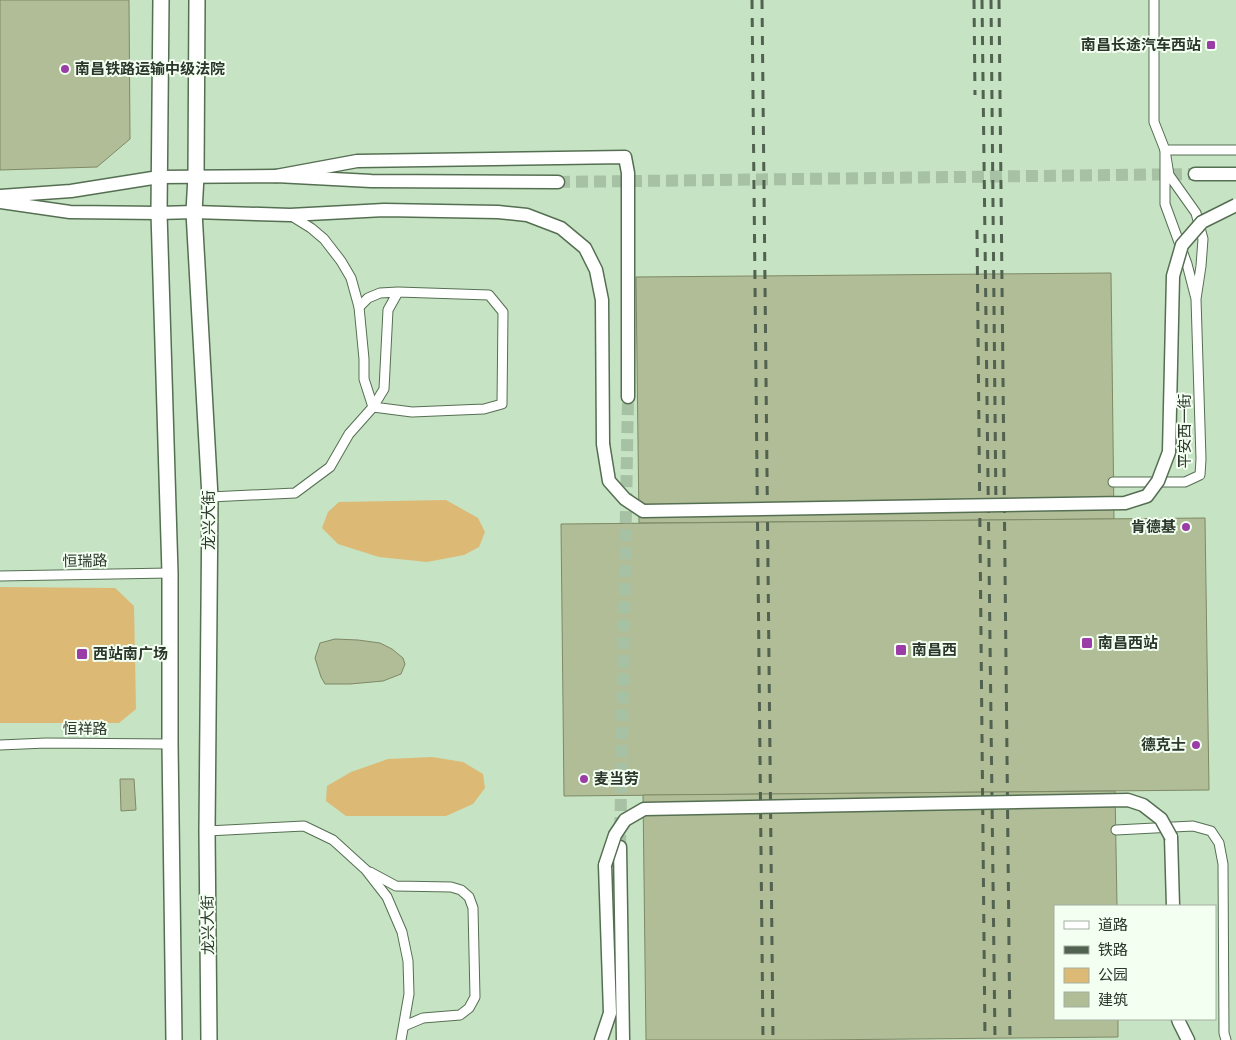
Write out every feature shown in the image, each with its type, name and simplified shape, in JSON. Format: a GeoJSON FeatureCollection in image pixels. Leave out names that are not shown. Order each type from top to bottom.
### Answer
{"type":"FeatureCollection","features":[{"type":"Feature","properties":{"kind":"main road"},"geometry":{"type":"LineString","coordinates":[[161,0],[159,213],[170,573],[174,1040]]}},
{"type":"Feature","properties":{"kind":"main road","name":"龙兴大街"},"geometry":{"type":"LineString","coordinates":[[197,0],[194,212],[210,497],[207,832],[209,1040]]}},
{"type":"Feature","properties":{"kind":"street"},"geometry":{"type":"LineString","coordinates":[[1154,0],[1154,122],[1165,150],[1169,175],[1196,213],[1203,239],[1196,299]]}},
{"type":"Feature","properties":{"kind":"street"},"geometry":{"type":"LineString","coordinates":[[1165,150],[1236,150]]}},
{"type":"Feature","properties":{"kind":"street"},"geometry":{"type":"LineString","coordinates":[[1165,150],[1165,204],[1187,264],[1196,299]]}},
{"type":"Feature","properties":{"kind":"street"},"geometry":{"type":"LineString","coordinates":[[276,176],[357,161],[625,157],[628,173],[628,398]]}},
{"type":"Feature","properties":{"kind":"street"},"geometry":{"type":"LineString","coordinates":[[1195,174],[1236,174]]}},
{"type":"Feature","properties":{"kind":"street"},"geometry":{"type":"LineString","coordinates":[[0,196],[71,191],[159,177],[196,176],[276,176],[371,181],[558,182]]}},
{"type":"Feature","properties":{"kind":"street"},"geometry":{"type":"LineString","coordinates":[[0,202],[70,212],[194,212],[290,215],[384,210],[498,212],[527,215],[561,228],[585,248],[596,270],[602,300],[603,444],[609,480],[624,499],[643,511],[1125,503],[1147,496],[1158,481],[1169,452],[1173,276],[1182,245],[1202,222],[1236,205]]}},
{"type":"Feature","properties":{"kind":"street"},"geometry":{"type":"LineString","coordinates":[[290,215],[324,239],[351,278],[359,307],[364,379],[373,407]]}},
{"type":"Feature","properties":{"kind":"street"},"geometry":{"type":"LineString","coordinates":[[210,497],[295,493],[330,468],[349,434],[373,407],[384,389],[388,310],[398,292]]}},
{"type":"Feature","properties":{"kind":"street"},"geometry":{"type":"LineString","coordinates":[[359,307],[368,298],[380,293],[489,295],[503,312],[502,404],[484,409],[412,412],[373,407]]}},
{"type":"Feature","properties":{"kind":"street","name":"平安西一街"},"geometry":{"type":"LineString","coordinates":[[1113,482],[1185,482],[1200,475],[1196,299]]}},
{"type":"Feature","properties":{"kind":"street","name":"恒瑞路"},"geometry":{"type":"LineString","coordinates":[[0,576],[170,573]]}},
{"type":"Feature","properties":{"kind":"street","name":"恒祥路"},"geometry":{"type":"LineString","coordinates":[[0,745],[46,742],[170,744]]}},
{"type":"Feature","properties":{"kind":"street"},"geometry":{"type":"LineString","coordinates":[[600,1040],[610,1013],[605,864],[615,835],[625,820],[644,809],[1128,800],[1143,805],[1161,819],[1171,837],[1173,905]]}},
{"type":"Feature","properties":{"kind":"street"},"geometry":{"type":"LineString","coordinates":[[207,832],[304,826],[333,840],[366,870],[387,897],[402,932],[408,962],[409,994],[401,1040]]}},
{"type":"Feature","properties":{"kind":"street"},"geometry":{"type":"LineString","coordinates":[[1116,830],[1193,826],[1211,831],[1219,843],[1223,864],[1223,1038]]}},
{"type":"Feature","properties":{"kind":"street"},"geometry":{"type":"LineString","coordinates":[[620,846],[624,1040]]}},
{"type":"Feature","properties":{"kind":"street"},"geometry":{"type":"LineString","coordinates":[[366,870],[396,886],[451,887],[461,890],[470,897],[473,908],[475,997],[469,1008],[460,1014],[423,1018],[404,1026]]}},
{"type":"Feature","properties":{"kind":"street"},"geometry":{"type":"LineString","coordinates":[[1178,1020],[1188,1040]]}},
{"type":"Feature","properties":{"kind":"green space"},"geometry":{"type":"Polygon","coordinates":[[[446,500],[478,518],[485,532],[479,547],[464,555],[427,562],[379,557],[338,544],[322,528],[328,512],[339,502],[446,500]]]}},
{"type":"Feature","properties":{"kind":"green space"},"geometry":{"type":"Polygon","coordinates":[[[0,587],[115,588],[134,606],[136,709],[119,723],[0,723],[0,587]]]}},
{"type":"Feature","properties":{"kind":"green space"},"geometry":{"type":"Polygon","coordinates":[[[432,757],[463,762],[483,774],[485,788],[473,804],[446,816],[346,816],[326,801],[327,786],[351,772],[388,759],[432,757]]]}},
{"type":"Feature","properties":{"kind":"building","name":"南昌铁路运输中级法院"},"geometry":{"type":"Polygon","coordinates":[[[0,0],[129,0],[130,139],[97,167],[0,170],[0,0]]]}},
{"type":"Feature","properties":{"kind":"building"},"geometry":{"type":"Polygon","coordinates":[[[1111,273],[1114,519],[639,523],[636,277],[1111,273]]]}},
{"type":"Feature","properties":{"kind":"building","name":"南昌西站"},"geometry":{"type":"Polygon","coordinates":[[[1205,518],[1209,790],[564,796],[561,524],[1205,518]]]}},
{"type":"Feature","properties":{"kind":"building"},"geometry":{"type":"Polygon","coordinates":[[[335,639],[380,643],[392,649],[403,658],[405,664],[401,674],[383,681],[325,684],[315,658],[320,643],[335,639]]]}},
{"type":"Feature","properties":{"kind":"building"},"geometry":{"type":"Polygon","coordinates":[[[120,779],[134,779],[136,810],[121,811],[120,779]]]}},
{"type":"Feature","properties":{"kind":"building"},"geometry":{"type":"Polygon","coordinates":[[[1115,791],[1117,905],[1054,905],[1054,1020],[1118,1020],[1118,1037],[646,1040],[643,795],[1115,791]]]}},
{"type":"Feature","properties":{"kind":"tunnel"},"geometry":{"type":"LineString","coordinates":[[558,182],[1195,174]]}},
{"type":"Feature","properties":{"kind":"tunnel"},"geometry":{"type":"LineString","coordinates":[[620,847],[628,397]]}},
{"type":"Feature","properties":{"kind":"railway"},"geometry":{"type":"LineString","coordinates":[[752,0],[763,1040]]}},
{"type":"Feature","properties":{"kind":"railway"},"geometry":{"type":"LineString","coordinates":[[762,0],[773,1040]]}},
{"type":"Feature","properties":{"kind":"railway"},"geometry":{"type":"LineString","coordinates":[[974,0],[975,95]]}},
{"type":"Feature","properties":{"kind":"railway"},"geometry":{"type":"LineString","coordinates":[[982,0],[995,1040]]}},
{"type":"Feature","properties":{"kind":"railway"},"geometry":{"type":"LineString","coordinates":[[991,0],[996,510]]}},
{"type":"Feature","properties":{"kind":"railway"},"geometry":{"type":"LineString","coordinates":[[999,0],[1010,1040]]}},
{"type":"Feature","properties":{"kind":"railway"},"geometry":{"type":"LineString","coordinates":[[977,230],[985,1040]]}},
{"type":"Feature","properties":{"kind":"place","name":"南昌长途汽车西站"},"geometry":{"type":"Point","coordinates":[1211,45]}},
{"type":"Feature","properties":{"kind":"place","name":"南昌铁路运输中级法院"},"geometry":{"type":"Point","coordinates":[65,69]}},
{"type":"Feature","properties":{"kind":"place","name":"肯德基"},"geometry":{"type":"Point","coordinates":[1186,527]}},
{"type":"Feature","properties":{"kind":"place","name":"南昌西站"},"geometry":{"type":"Point","coordinates":[1087,643]}},
{"type":"Feature","properties":{"kind":"place","name":"南昌西"},"geometry":{"type":"Point","coordinates":[901,650]}},
{"type":"Feature","properties":{"kind":"place","name":"西站南广场"},"geometry":{"type":"Point","coordinates":[82,654]}},
{"type":"Feature","properties":{"kind":"place","name":"德克士"},"geometry":{"type":"Point","coordinates":[1196,745]}},
{"type":"Feature","properties":{"kind":"place","name":"麦当劳"},"geometry":{"type":"Point","coordinates":[584,779]}}]}
